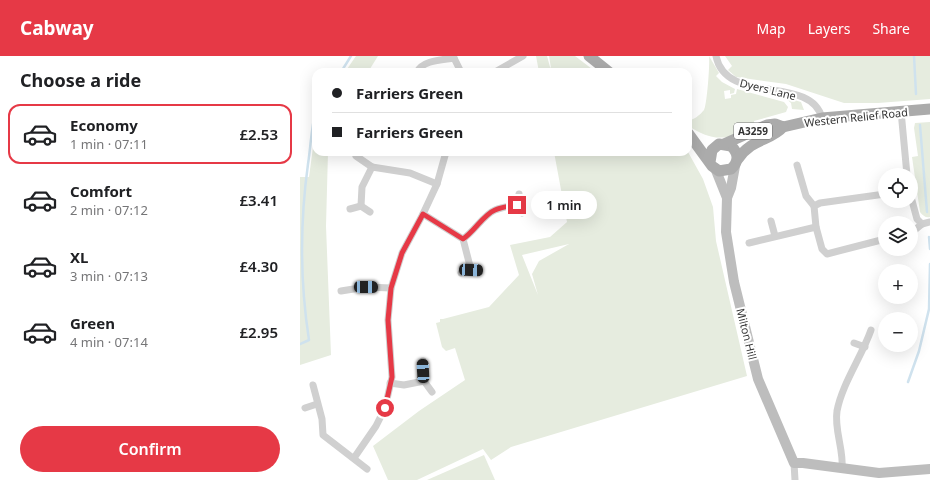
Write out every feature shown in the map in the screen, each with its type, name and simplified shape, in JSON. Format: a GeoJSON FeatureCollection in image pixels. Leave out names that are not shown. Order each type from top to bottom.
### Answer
{"type":"FeatureCollection","features":[{"type":"Feature","properties":{"kind":"main road"},"geometry":{"type":"LineString","coordinates":[[589,56],[603,68]]}},
{"type":"Feature","properties":{"kind":"main road","name":"Western Relief Road"},"geometry":{"type":"LineString","coordinates":[[736,162],[746,148],[778,132],[783,127],[822,118],[930,109]]}},
{"type":"Feature","properties":{"kind":"main road","name":"Western Relief Road"},"geometry":{"type":"LineString","coordinates":[[721,144],[767,125],[775,124],[783,127]]}},
{"type":"Feature","properties":{"kind":"main road","name":"Milton Hill"},"geometry":{"type":"LineString","coordinates":[[692,136],[721,144]]}},
{"type":"Feature","properties":{"kind":"main road","name":"Milton Hill"},"geometry":{"type":"LineString","coordinates":[[692,138],[712,165]]}},
{"type":"Feature","properties":{"kind":"main road","name":"A3259"},"geometry":{"type":"LineString","coordinates":[[712,165],[712,150],[721,144],[734,148],[736,162]]}},
{"type":"Feature","properties":{"kind":"main road"},"geometry":{"type":"LineString","coordinates":[[712,165],[727,171],[736,162]]}},
{"type":"Feature","properties":{"kind":"street"},"geometry":{"type":"LineString","coordinates":[[502,68],[523,56]]}},
{"type":"Feature","properties":{"kind":"street","name":"Dyers Lane"},"geometry":{"type":"LineString","coordinates":[[716,56],[720,68],[731,79],[806,98],[819,107],[822,118]]}},
{"type":"Feature","properties":{"kind":"street"},"geometry":{"type":"LineString","coordinates":[[419,68],[428,63],[454,57],[459,68]]}},
{"type":"Feature","properties":{"kind":"street"},"geometry":{"type":"LineString","coordinates":[[901,112],[906,168]]}},
{"type":"Feature","properties":{"kind":"street"},"geometry":{"type":"LineString","coordinates":[[356,156],[372,167],[410,173],[438,184]]}},
{"type":"Feature","properties":{"kind":"street"},"geometry":{"type":"LineString","coordinates":[[354,458],[376,426],[385,408],[390,383],[388,320],[391,288],[402,253],[438,184],[445,156]]}},
{"type":"Feature","properties":{"kind":"street","name":"Milton Hill"},"geometry":{"type":"LineString","coordinates":[[736,162],[731,188],[727,198],[726,232],[734,282],[756,372],[779,432],[794,463],[795,480]]}},
{"type":"Feature","properties":{"kind":"street","name":"Milton Hill"},"geometry":{"type":"LineString","coordinates":[[712,165],[719,175],[727,198]]}},
{"type":"Feature","properties":{"kind":"street"},"geometry":{"type":"LineString","coordinates":[[797,165],[806,196],[814,206],[816,226],[822,249],[827,254],[878,242]]}},
{"type":"Feature","properties":{"kind":"street"},"geometry":{"type":"LineString","coordinates":[[361,206],[362,187],[372,167]]}},
{"type":"Feature","properties":{"kind":"street"},"geometry":{"type":"LineString","coordinates":[[519,194],[517,205],[522,213]]}},
{"type":"Feature","properties":{"kind":"street"},"geometry":{"type":"LineString","coordinates":[[814,206],[833,200],[878,195]]}},
{"type":"Feature","properties":{"kind":"street"},"geometry":{"type":"LineString","coordinates":[[463,239],[475,230],[487,215],[495,209],[517,205]]}},
{"type":"Feature","properties":{"kind":"street"},"geometry":{"type":"LineString","coordinates":[[350,209],[361,206],[370,212]]}},
{"type":"Feature","properties":{"kind":"street"},"geometry":{"type":"LineString","coordinates":[[914,208],[917,219],[922,224]]}},
{"type":"Feature","properties":{"kind":"street"},"geometry":{"type":"LineString","coordinates":[[423,214],[463,239],[471,270]]}},
{"type":"Feature","properties":{"kind":"street"},"geometry":{"type":"LineString","coordinates":[[771,221],[775,236]]}},
{"type":"Feature","properties":{"kind":"street"},"geometry":{"type":"LineString","coordinates":[[918,227],[922,224],[930,222]]}},
{"type":"Feature","properties":{"kind":"street"},"geometry":{"type":"LineString","coordinates":[[749,243],[816,226]]}},
{"type":"Feature","properties":{"kind":"street"},"geometry":{"type":"LineString","coordinates":[[461,273],[471,270],[479,270]]}},
{"type":"Feature","properties":{"kind":"street"},"geometry":{"type":"LineString","coordinates":[[366,278],[366,287]]}},
{"type":"Feature","properties":{"kind":"street"},"geometry":{"type":"LineString","coordinates":[[341,291],[366,287],[391,288]]}},
{"type":"Feature","properties":{"kind":"street"},"geometry":{"type":"LineString","coordinates":[[842,469],[837,413],[841,396],[865,347],[871,330]]}},
{"type":"Feature","properties":{"kind":"street"},"geometry":{"type":"LineString","coordinates":[[854,343],[865,347]]}},
{"type":"Feature","properties":{"kind":"street"},"geometry":{"type":"LineString","coordinates":[[423,361],[424,381],[432,392]]}},
{"type":"Feature","properties":{"kind":"street"},"geometry":{"type":"LineString","coordinates":[[390,383],[408,385],[424,381]]}},
{"type":"Feature","properties":{"kind":"street"},"geometry":{"type":"LineString","coordinates":[[313,385],[322,419],[323,435],[367,469]]}},
{"type":"Feature","properties":{"kind":"street"},"geometry":{"type":"LineString","coordinates":[[305,408],[317,404]]}},
{"type":"Feature","properties":{"kind":"street"},"geometry":{"type":"LineString","coordinates":[[794,463],[803,462],[842,469],[879,473],[930,469]]}},
{"type":"Feature","properties":{"kind":"shaded area"},"geometry":{"type":"Polygon","coordinates":[[[356,56],[378,56],[370,68],[348,68],[356,56]]]}},
{"type":"Feature","properties":{"kind":"shaded area"},"geometry":{"type":"Polygon","coordinates":[[[536,56],[547,56],[551,68],[538,68],[536,56]]]}},
{"type":"Feature","properties":{"kind":"shaded area"},"geometry":{"type":"Polygon","coordinates":[[[549,56],[575,56],[591,68],[551,68],[549,56]]]}},
{"type":"Feature","properties":{"kind":"shaded area"},"geometry":{"type":"Polygon","coordinates":[[[709,56],[719,73],[716,76],[722,82],[735,89],[734,93],[730,94],[730,90],[724,91],[725,99],[731,98],[731,95],[736,94],[737,89],[784,102],[788,107],[786,112],[754,121],[755,127],[741,133],[738,127],[734,129],[736,135],[729,137],[722,138],[705,135],[692,128],[692,119],[699,115],[705,107],[709,56]]]}},
{"type":"Feature","properties":{"kind":"shaded area"},"geometry":{"type":"Polygon","coordinates":[[[725,56],[930,56],[930,99],[878,103],[844,103],[786,84],[736,77],[728,70],[732,66],[725,56]]]}},
{"type":"Feature","properties":{"kind":"shaded area"},"geometry":{"type":"Polygon","coordinates":[[[784,97],[801,102],[804,110],[792,109],[791,103],[784,97]]]}},
{"type":"Feature","properties":{"kind":"shaded area"},"geometry":{"type":"Polygon","coordinates":[[[930,122],[930,217],[922,215],[920,212],[918,198],[918,168],[914,168],[912,157],[918,156],[914,128],[915,123],[930,122]]]}},
{"type":"Feature","properties":{"kind":"shaded area"},"geometry":{"type":"Polygon","coordinates":[[[312,155],[312,156],[328,156],[326,226],[331,355],[300,365],[300,177],[309,177],[312,155]]]}},
{"type":"Feature","properties":{"kind":"shaded area"},"geometry":{"type":"Polygon","coordinates":[[[555,156],[690,156],[703,179],[713,207],[716,241],[747,376],[511,447],[491,460],[483,449],[417,480],[388,480],[373,446],[419,411],[465,380],[455,348],[446,351],[442,347],[436,323],[440,322],[440,319],[489,307],[519,275],[510,245],[550,237],[567,222],[555,156]],[[569,244],[522,255],[538,295],[532,274],[539,261],[569,244]]]}},
{"type":"Feature","properties":{"kind":"shaded area"},"geometry":{"type":"Polygon","coordinates":[[[484,455],[495,480],[427,480],[484,455]]]}},
{"type":"Feature","properties":{"kind":"waterway"},"geometry":{"type":"LineString","coordinates":[[344,68],[351,56]]}},
{"type":"Feature","properties":{"kind":"waterway"},"geometry":{"type":"LineString","coordinates":[[914,56],[916,94]]}},
{"type":"Feature","properties":{"kind":"waterway"},"geometry":{"type":"LineString","coordinates":[[920,125],[927,212]]}},
{"type":"Feature","properties":{"kind":"waterway"},"geometry":{"type":"LineString","coordinates":[[300,344],[309,340],[304,296],[302,230],[305,186],[312,130]]}},
{"type":"Feature","properties":{"kind":"waterway"},"geometry":{"type":"LineString","coordinates":[[929,237],[930,249]]}},
{"type":"Feature","properties":{"kind":"waterway"},"geometry":{"type":"LineString","coordinates":[[908,382],[919,351],[929,309],[930,264]]}},
{"type":"Feature","properties":{"kind":"route"},"geometry":{"type":"LineString","coordinates":[[385,408],[392,377],[388,320],[391,288],[402,253],[423,214],[463,239],[475,230],[487,215],[495,209],[517,205]]}}]}
